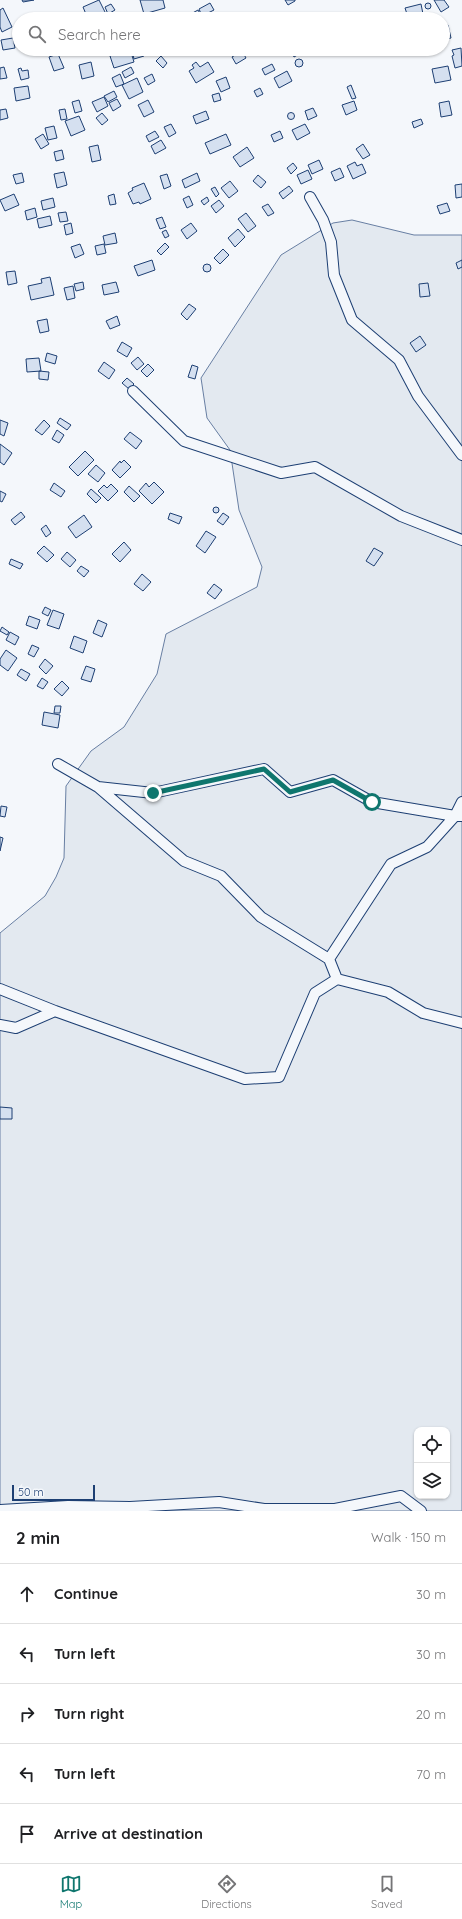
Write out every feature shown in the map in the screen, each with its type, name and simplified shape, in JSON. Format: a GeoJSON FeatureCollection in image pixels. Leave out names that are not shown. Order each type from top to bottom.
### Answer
{"type":"FeatureCollection","features":[{"type":"Feature","properties":{"kind":"street"},"geometry":{"type":"LineString","coordinates":[[310,197],[323,220],[331,242],[334,275],[352,320],[399,360],[418,396],[462,455]]}},
{"type":"Feature","properties":{"kind":"street"},"geometry":{"type":"LineString","coordinates":[[133,391],[184,441],[281,473],[315,467],[401,516],[462,540]]}},
{"type":"Feature","properties":{"kind":"street"},"geometry":{"type":"LineString","coordinates":[[58,764],[98,787],[184,860],[221,876],[261,917],[329,959],[337,978]]}},
{"type":"Feature","properties":{"kind":"street"},"geometry":{"type":"LineString","coordinates":[[98,787],[153,793],[264,769],[290,792],[333,780],[372,802],[458,816]]}},
{"type":"Feature","properties":{"kind":"street"},"geometry":{"type":"LineString","coordinates":[[329,959],[391,864],[427,847],[458,816],[462,802]]}},
{"type":"Feature","properties":{"kind":"street"},"geometry":{"type":"LineString","coordinates":[[0,989],[55,1011],[245,1079],[279,1077],[315,993],[337,978],[388,992],[423,1013],[462,1023]]}},
{"type":"Feature","properties":{"kind":"street"},"geometry":{"type":"LineString","coordinates":[[0,1025],[16,1028],[55,1011]]}},
{"type":"Feature","properties":{"kind":"street"},"geometry":{"type":"LineString","coordinates":[[0,1510],[68,1506],[130,1507],[220,1502],[264,1509],[335,1509],[401,1496],[421,1511]]}},
{"type":"Feature","properties":{"kind":"shaded area"},"geometry":{"type":"Polygon","coordinates":[[[352,220],[414,235],[462,235],[462,1511],[0,1511],[0,933],[45,896],[56,877],[64,858],[66,786],[91,751],[124,727],[157,674],[166,634],[257,587],[262,567],[239,510],[230,450],[207,418],[201,378],[281,255],[333,223],[352,220]]]}},
{"type":"Feature","properties":{"kind":"building"},"geometry":{"type":"Polygon","coordinates":[[[22,0],[34,0],[23,2],[22,0]]]}},
{"type":"Feature","properties":{"kind":"building"},"geometry":{"type":"Polygon","coordinates":[[[99,0],[105,12],[85,12],[83,7],[99,0]]]}},
{"type":"Feature","properties":{"kind":"building"},"geometry":{"type":"Polygon","coordinates":[[[140,0],[163,0],[165,8],[151,12],[143,12],[140,0]]]}},
{"type":"Feature","properties":{"kind":"building"},"geometry":{"type":"Polygon","coordinates":[[[285,0],[295,0],[295,1],[288,5],[285,0]]]}},
{"type":"Feature","properties":{"kind":"building"},"geometry":{"type":"Polygon","coordinates":[[[434,0],[444,0],[449,7],[441,12],[434,0]]]}},
{"type":"Feature","properties":{"kind":"building"},"geometry":{"type":"Polygon","coordinates":[[[210,3],[214,10],[210,12],[200,12],[199,9],[210,3]]]}},
{"type":"Feature","properties":{"kind":"building"},"geometry":{"type":"Polygon","coordinates":[[[428,3],[431,6],[428,9],[425,6],[428,3]]]}},
{"type":"Feature","properties":{"kind":"building"},"geometry":{"type":"Polygon","coordinates":[[[111,4],[115,10],[107,12],[105,7],[111,4]]]}},
{"type":"Feature","properties":{"kind":"building"},"geometry":{"type":"Polygon","coordinates":[[[421,4],[423,12],[406,12],[405,8],[421,4]]]}},
{"type":"Feature","properties":{"kind":"building"},"geometry":{"type":"Polygon","coordinates":[[[3,8],[12,27],[2,32],[0,27],[0,10],[3,8]]]}},
{"type":"Feature","properties":{"kind":"building"},"geometry":{"type":"Polygon","coordinates":[[[12,38],[12,48],[3,50],[1,40],[12,38]]]}},
{"type":"Feature","properties":{"kind":"building"},"geometry":{"type":"Polygon","coordinates":[[[461,48],[462,66],[455,68],[452,50],[461,48]]]}},
{"type":"Feature","properties":{"kind":"building"},"geometry":{"type":"Polygon","coordinates":[[[59,56],[64,68],[54,71],[49,57],[59,56]]]}},
{"type":"Feature","properties":{"kind":"building"},"geometry":{"type":"Polygon","coordinates":[[[110,56],[132,56],[134,62],[114,68],[110,56]]]}},
{"type":"Feature","properties":{"kind":"building"},"geometry":{"type":"Polygon","coordinates":[[[133,56],[144,56],[134,59],[133,56]]]}},
{"type":"Feature","properties":{"kind":"building"},"geometry":{"type":"Polygon","coordinates":[[[161,56],[167,63],[163,68],[156,61],[161,56]]]}},
{"type":"Feature","properties":{"kind":"building"},"geometry":{"type":"Polygon","coordinates":[[[245,56],[246,58],[236,64],[232,57],[245,56]]]}},
{"type":"Feature","properties":{"kind":"building"},"geometry":{"type":"Polygon","coordinates":[[[299,59],[302,60],[302,66],[299,67],[296,66],[295,63],[296,60],[299,59]]]}},
{"type":"Feature","properties":{"kind":"building"},"geometry":{"type":"Polygon","coordinates":[[[91,62],[94,76],[82,79],[79,65],[91,62]]]}},
{"type":"Feature","properties":{"kind":"building"},"geometry":{"type":"Polygon","coordinates":[[[196,62],[200,67],[208,62],[214,72],[196,83],[189,71],[194,68],[192,65],[196,62]]]}},
{"type":"Feature","properties":{"kind":"building"},"geometry":{"type":"Polygon","coordinates":[[[272,64],[275,70],[265,75],[262,69],[272,64]]]}},
{"type":"Feature","properties":{"kind":"building"},"geometry":{"type":"Polygon","coordinates":[[[448,66],[451,80],[435,83],[432,69],[448,66]]]}},
{"type":"Feature","properties":{"kind":"building"},"geometry":{"type":"Polygon","coordinates":[[[4,67],[7,78],[0,79],[0,68],[4,67]]]}},
{"type":"Feature","properties":{"kind":"building"},"geometry":{"type":"Polygon","coordinates":[[[131,67],[134,73],[125,78],[122,72],[131,67]]]}},
{"type":"Feature","properties":{"kind":"building"},"geometry":{"type":"Polygon","coordinates":[[[21,68],[22,71],[28,70],[29,78],[21,80],[18,69],[21,68]]]}},
{"type":"Feature","properties":{"kind":"building"},"geometry":{"type":"Polygon","coordinates":[[[287,71],[292,81],[279,88],[274,78],[287,71]]]}},
{"type":"Feature","properties":{"kind":"building"},"geometry":{"type":"Polygon","coordinates":[[[120,74],[124,84],[116,87],[112,78],[120,74]]]}},
{"type":"Feature","properties":{"kind":"building"},"geometry":{"type":"Polygon","coordinates":[[[152,74],[155,81],[148,85],[144,78],[152,74]]]}},
{"type":"Feature","properties":{"kind":"building"},"geometry":{"type":"Polygon","coordinates":[[[226,77],[230,88],[221,92],[216,81],[226,77]]]}},
{"type":"Feature","properties":{"kind":"building"},"geometry":{"type":"Polygon","coordinates":[[[137,78],[143,92],[129,99],[122,85],[137,78]]]}},
{"type":"Feature","properties":{"kind":"building"},"geometry":{"type":"Polygon","coordinates":[[[351,85],[356,98],[352,99],[347,87],[351,85]]]}},
{"type":"Feature","properties":{"kind":"building"},"geometry":{"type":"Polygon","coordinates":[[[28,86],[30,98],[16,101],[14,88],[28,86]]]}},
{"type":"Feature","properties":{"kind":"building"},"geometry":{"type":"Polygon","coordinates":[[[260,88],[263,94],[257,97],[254,91],[260,88]]]}},
{"type":"Feature","properties":{"kind":"building"},"geometry":{"type":"Polygon","coordinates":[[[114,91],[117,97],[108,102],[104,96],[114,91]]]}},
{"type":"Feature","properties":{"kind":"building"},"geometry":{"type":"Polygon","coordinates":[[[219,93],[221,100],[214,102],[212,95],[219,93]]]}},
{"type":"Feature","properties":{"kind":"building"},"geometry":{"type":"Polygon","coordinates":[[[104,97],[108,106],[97,112],[92,102],[104,97]]]}},
{"type":"Feature","properties":{"kind":"building"},"geometry":{"type":"Polygon","coordinates":[[[117,99],[121,106],[113,111],[109,103],[117,99]]]}},
{"type":"Feature","properties":{"kind":"building"},"geometry":{"type":"Polygon","coordinates":[[[79,100],[82,111],[75,113],[72,102],[79,100]]]}},
{"type":"Feature","properties":{"kind":"building"},"geometry":{"type":"Polygon","coordinates":[[[148,100],[154,112],[144,117],[138,105],[148,100]]]}},
{"type":"Feature","properties":{"kind":"building"},"geometry":{"type":"Polygon","coordinates":[[[354,101],[357,110],[346,115],[342,105],[354,101]]]}},
{"type":"Feature","properties":{"kind":"building"},"geometry":{"type":"Polygon","coordinates":[[[449,101],[452,115],[441,117],[439,103],[449,101]]]}},
{"type":"Feature","properties":{"kind":"building"},"geometry":{"type":"Polygon","coordinates":[[[313,108],[317,116],[308,120],[305,111],[313,108]]]}},
{"type":"Feature","properties":{"kind":"building"},"geometry":{"type":"Polygon","coordinates":[[[6,109],[8,118],[0,120],[0,110],[6,109]]]}},
{"type":"Feature","properties":{"kind":"building"},"geometry":{"type":"Polygon","coordinates":[[[65,109],[67,119],[61,120],[59,110],[65,109]]]}},
{"type":"Feature","properties":{"kind":"building"},"geometry":{"type":"Polygon","coordinates":[[[206,111],[209,119],[196,124],[193,116],[206,111]]]}},
{"type":"Feature","properties":{"kind":"building"},"geometry":{"type":"Polygon","coordinates":[[[102,113],[108,120],[102,125],[96,118],[102,113]]]}},
{"type":"Feature","properties":{"kind":"building"},"geometry":{"type":"Polygon","coordinates":[[[291,113],[294,116],[291,119],[288,116],[291,113]]]}},
{"type":"Feature","properties":{"kind":"building"},"geometry":{"type":"Polygon","coordinates":[[[79,116],[85,130],[71,136],[65,121],[79,116]]]}},
{"type":"Feature","properties":{"kind":"building"},"geometry":{"type":"Polygon","coordinates":[[[421,119],[423,124],[414,128],[412,122],[421,119]]]}},
{"type":"Feature","properties":{"kind":"building"},"geometry":{"type":"Polygon","coordinates":[[[171,124],[176,133],[169,137],[164,127],[171,124]]]}},
{"type":"Feature","properties":{"kind":"building"},"geometry":{"type":"Polygon","coordinates":[[[305,124],[310,133],[297,140],[292,130],[305,124]]]}},
{"type":"Feature","properties":{"kind":"building"},"geometry":{"type":"Polygon","coordinates":[[[54,126],[57,138],[48,140],[45,128],[54,126]]]}},
{"type":"Feature","properties":{"kind":"building"},"geometry":{"type":"Polygon","coordinates":[[[155,131],[159,137],[149,142],[146,136],[155,131]]]}},
{"type":"Feature","properties":{"kind":"building"},"geometry":{"type":"Polygon","coordinates":[[[280,131],[283,138],[274,142],[271,135],[280,131]]]}},
{"type":"Feature","properties":{"kind":"building"},"geometry":{"type":"Polygon","coordinates":[[[43,134],[49,144],[41,149],[35,139],[43,134]]]}},
{"type":"Feature","properties":{"kind":"building"},"geometry":{"type":"Polygon","coordinates":[[[226,134],[231,145],[210,154],[205,143],[226,134]]]}},
{"type":"Feature","properties":{"kind":"building"},"geometry":{"type":"Polygon","coordinates":[[[161,140],[166,148],[155,154],[151,146],[161,140]]]}},
{"type":"Feature","properties":{"kind":"building"},"geometry":{"type":"Polygon","coordinates":[[[363,144],[370,155],[363,159],[356,149],[363,144]]]}},
{"type":"Feature","properties":{"kind":"building"},"geometry":{"type":"Polygon","coordinates":[[[98,145],[101,160],[92,162],[89,147],[98,145]]]}},
{"type":"Feature","properties":{"kind":"building"},"geometry":{"type":"Polygon","coordinates":[[[247,147],[254,158],[240,167],[233,157],[247,147]]]}},
{"type":"Feature","properties":{"kind":"building"},"geometry":{"type":"Polygon","coordinates":[[[62,150],[64,159],[56,161],[54,152],[62,150]]]}},
{"type":"Feature","properties":{"kind":"building"},"geometry":{"type":"Polygon","coordinates":[[[319,160],[323,169],[312,174],[308,165],[319,160]]]}},
{"type":"Feature","properties":{"kind":"building"},"geometry":{"type":"Polygon","coordinates":[[[355,162],[357,166],[362,164],[366,173],[353,179],[347,166],[355,162]]]}},
{"type":"Feature","properties":{"kind":"building"},"geometry":{"type":"Polygon","coordinates":[[[293,163],[297,168],[291,174],[287,168],[293,163]]]}},
{"type":"Feature","properties":{"kind":"building"},"geometry":{"type":"Polygon","coordinates":[[[340,168],[344,177],[335,181],[331,172],[340,168]]]}},
{"type":"Feature","properties":{"kind":"building"},"geometry":{"type":"Polygon","coordinates":[[[308,170],[312,179],[301,184],[297,175],[308,170]]]}},
{"type":"Feature","properties":{"kind":"building"},"geometry":{"type":"Polygon","coordinates":[[[64,172],[67,185],[57,188],[54,174],[64,172]]]}},
{"type":"Feature","properties":{"kind":"building"},"geometry":{"type":"Polygon","coordinates":[[[22,173],[24,182],[16,184],[13,175],[22,173]]]}},
{"type":"Feature","properties":{"kind":"building"},"geometry":{"type":"Polygon","coordinates":[[[197,173],[200,181],[185,188],[182,180],[197,173]]]}},
{"type":"Feature","properties":{"kind":"building"},"geometry":{"type":"Polygon","coordinates":[[[167,174],[171,186],[164,189],[160,176],[167,174]]]}},
{"type":"Feature","properties":{"kind":"building"},"geometry":{"type":"Polygon","coordinates":[[[258,175],[266,182],[261,188],[253,181],[258,175]]]}},
{"type":"Feature","properties":{"kind":"building"},"geometry":{"type":"Polygon","coordinates":[[[230,181],[238,191],[229,198],[221,188],[230,181]]]}},
{"type":"Feature","properties":{"kind":"building"},"geometry":{"type":"Polygon","coordinates":[[[144,183],[151,199],[140,204],[139,202],[133,204],[128,193],[133,190],[132,188],[144,183]]]}},
{"type":"Feature","properties":{"kind":"building"},"geometry":{"type":"Polygon","coordinates":[[[462,184],[462,197],[456,198],[455,185],[462,184]]]}},
{"type":"Feature","properties":{"kind":"building"},"geometry":{"type":"Polygon","coordinates":[[[289,186],[293,191],[283,199],[279,193],[289,186]]]}},
{"type":"Feature","properties":{"kind":"building"},"geometry":{"type":"Polygon","coordinates":[[[215,187],[219,194],[216,197],[211,189],[215,187]]]}},
{"type":"Feature","properties":{"kind":"building"},"geometry":{"type":"Polygon","coordinates":[[[14,194],[19,205],[5,211],[0,200],[14,194]]]}},
{"type":"Feature","properties":{"kind":"building"},"geometry":{"type":"Polygon","coordinates":[[[114,194],[116,204],[110,205],[108,196],[114,194]]]}},
{"type":"Feature","properties":{"kind":"building"},"geometry":{"type":"Polygon","coordinates":[[[189,196],[193,205],[187,208],[183,199],[189,196]]]}},
{"type":"Feature","properties":{"kind":"building"},"geometry":{"type":"Polygon","coordinates":[[[207,197],[209,201],[204,205],[201,201],[207,197]]]}},
{"type":"Feature","properties":{"kind":"building"},"geometry":{"type":"Polygon","coordinates":[[[53,198],[55,207],[43,210],[41,201],[53,198]]]}},
{"type":"Feature","properties":{"kind":"building"},"geometry":{"type":"Polygon","coordinates":[[[219,200],[224,206],[216,213],[211,206],[219,200]]]}},
{"type":"Feature","properties":{"kind":"building"},"geometry":{"type":"Polygon","coordinates":[[[447,203],[450,211],[440,214],[437,206],[447,203]]]}},
{"type":"Feature","properties":{"kind":"building"},"geometry":{"type":"Polygon","coordinates":[[[268,204],[274,213],[268,216],[262,207],[268,204]]]}},
{"type":"Feature","properties":{"kind":"building"},"geometry":{"type":"Polygon","coordinates":[[[35,208],[37,217],[27,220],[25,211],[35,208]]]}},
{"type":"Feature","properties":{"kind":"building"},"geometry":{"type":"Polygon","coordinates":[[[66,212],[68,221],[60,222],[58,213],[66,212]]]}},
{"type":"Feature","properties":{"kind":"building"},"geometry":{"type":"Polygon","coordinates":[[[246,213],[256,226],[248,232],[238,219],[246,213]]]}},
{"type":"Feature","properties":{"kind":"building"},"geometry":{"type":"Polygon","coordinates":[[[50,216],[52,225],[39,228],[37,219],[50,216]]]}},
{"type":"Feature","properties":{"kind":"building"},"geometry":{"type":"Polygon","coordinates":[[[162,217],[166,227],[160,229],[156,219],[162,217]]]}},
{"type":"Feature","properties":{"kind":"building"},"geometry":{"type":"Polygon","coordinates":[[[71,223],[73,233],[66,235],[64,225],[71,223]]]}},
{"type":"Feature","properties":{"kind":"building"},"geometry":{"type":"Polygon","coordinates":[[[191,223],[197,231],[187,239],[181,230],[191,223]]]}},
{"type":"Feature","properties":{"kind":"building"},"geometry":{"type":"Polygon","coordinates":[[[238,229],[245,237],[235,247],[228,238],[238,229]]]}},
{"type":"Feature","properties":{"kind":"building"},"geometry":{"type":"Polygon","coordinates":[[[166,230],[169,236],[165,238],[162,232],[166,230]]]}},
{"type":"Feature","properties":{"kind":"building"},"geometry":{"type":"Polygon","coordinates":[[[115,233],[117,243],[105,245],[103,236],[115,233]]]}},
{"type":"Feature","properties":{"kind":"building"},"geometry":{"type":"Polygon","coordinates":[[[165,243],[169,247],[161,255],[157,251],[165,243]]]}},
{"type":"Feature","properties":{"kind":"building"},"geometry":{"type":"Polygon","coordinates":[[[80,244],[84,254],[75,258],[71,247],[80,244]]]}},
{"type":"Feature","properties":{"kind":"building"},"geometry":{"type":"Polygon","coordinates":[[[104,244],[106,253],[97,255],[95,246],[104,244]]]}},
{"type":"Feature","properties":{"kind":"building"},"geometry":{"type":"Polygon","coordinates":[[[223,249],[229,255],[220,264],[214,258],[223,249]]]}},
{"type":"Feature","properties":{"kind":"building"},"geometry":{"type":"Polygon","coordinates":[[[152,260],[155,270],[138,276],[134,266],[152,260]]]}},
{"type":"Feature","properties":{"kind":"building"},"geometry":{"type":"Polygon","coordinates":[[[462,260],[462,267],[458,269],[456,263],[462,260]]]}},
{"type":"Feature","properties":{"kind":"building"},"geometry":{"type":"Polygon","coordinates":[[[205,264],[209,264],[211,268],[209,272],[205,272],[203,270],[203,266],[205,264]]]}},
{"type":"Feature","properties":{"kind":"building"},"geometry":{"type":"Polygon","coordinates":[[[15,271],[17,283],[8,285],[6,272],[15,271]]]}},
{"type":"Feature","properties":{"kind":"building"},"geometry":{"type":"Polygon","coordinates":[[[50,277],[54,295],[31,300],[28,286],[42,283],[41,279],[50,277]]]}},
{"type":"Feature","properties":{"kind":"building"},"geometry":{"type":"Polygon","coordinates":[[[83,282],[84,289],[76,291],[74,284],[83,282]]]}},
{"type":"Feature","properties":{"kind":"building"},"geometry":{"type":"Polygon","coordinates":[[[116,282],[119,292],[104,295],[102,285],[116,282]]]}},
{"type":"Feature","properties":{"kind":"building"},"geometry":{"type":"Polygon","coordinates":[[[428,283],[430,296],[420,297],[419,284],[428,283]]]}},
{"type":"Feature","properties":{"kind":"building"},"geometry":{"type":"Polygon","coordinates":[[[73,286],[75,298],[67,300],[64,288],[73,286]]]}},
{"type":"Feature","properties":{"kind":"building"},"geometry":{"type":"Polygon","coordinates":[[[189,304],[196,309],[187,320],[181,314],[189,304]]]}},
{"type":"Feature","properties":{"kind":"building"},"geometry":{"type":"Polygon","coordinates":[[[117,316],[120,325],[110,329],[106,321],[117,316]]]}},
{"type":"Feature","properties":{"kind":"building"},"geometry":{"type":"Polygon","coordinates":[[[47,319],[49,331],[40,333],[37,321],[47,319]]]}},
{"type":"Feature","properties":{"kind":"building"},"geometry":{"type":"Polygon","coordinates":[[[420,336],[426,345],[416,352],[410,343],[420,336]]]}},
{"type":"Feature","properties":{"kind":"building"},"geometry":{"type":"Polygon","coordinates":[[[122,342],[132,348],[127,357],[117,351],[122,342]]]}},
{"type":"Feature","properties":{"kind":"building"},"geometry":{"type":"Polygon","coordinates":[[[47,353],[57,356],[55,364],[45,361],[47,353]]]}},
{"type":"Feature","properties":{"kind":"building"},"geometry":{"type":"Polygon","coordinates":[[[138,357],[144,364],[137,370],[131,363],[138,357]]]}},
{"type":"Feature","properties":{"kind":"building"},"geometry":{"type":"Polygon","coordinates":[[[39,358],[41,371],[27,372],[26,359],[39,358]]]}},
{"type":"Feature","properties":{"kind":"building"},"geometry":{"type":"Polygon","coordinates":[[[104,362],[115,370],[109,379],[98,371],[104,362]]]}},
{"type":"Feature","properties":{"kind":"building"},"geometry":{"type":"Polygon","coordinates":[[[148,364],[154,370],[147,377],[141,371],[148,364]]]}},
{"type":"Feature","properties":{"kind":"building"},"geometry":{"type":"Polygon","coordinates":[[[192,365],[198,367],[195,379],[188,377],[192,365]]]}},
{"type":"Feature","properties":{"kind":"building"},"geometry":{"type":"Polygon","coordinates":[[[39,371],[49,372],[48,380],[39,379],[39,371]]]}},
{"type":"Feature","properties":{"kind":"building"},"geometry":{"type":"Polygon","coordinates":[[[127,378],[134,384],[129,389],[122,383],[127,378]]]}},
{"type":"Feature","properties":{"kind":"building"},"geometry":{"type":"Polygon","coordinates":[[[60,418],[71,425],[67,430],[57,423],[60,418]]]}},
{"type":"Feature","properties":{"kind":"building"},"geometry":{"type":"Polygon","coordinates":[[[0,420],[8,423],[4,436],[0,434],[0,420]]]}},
{"type":"Feature","properties":{"kind":"building"},"geometry":{"type":"Polygon","coordinates":[[[44,420],[50,426],[42,435],[35,430],[44,420]]]}},
{"type":"Feature","properties":{"kind":"building"},"geometry":{"type":"Polygon","coordinates":[[[57,430],[64,435],[59,443],[52,439],[57,430]]]}},
{"type":"Feature","properties":{"kind":"building"},"geometry":{"type":"Polygon","coordinates":[[[130,432],[142,441],[136,449],[124,439],[130,432]]]}},
{"type":"Feature","properties":{"kind":"building"},"geometry":{"type":"Polygon","coordinates":[[[0,444],[12,453],[4,465],[0,462],[0,444]]]}},
{"type":"Feature","properties":{"kind":"building"},"geometry":{"type":"Polygon","coordinates":[[[85,451],[94,460],[78,476],[69,467],[85,451]]]}},
{"type":"Feature","properties":{"kind":"building"},"geometry":{"type":"Polygon","coordinates":[[[124,460],[131,467],[120,478],[112,470],[120,461],[121,463],[124,460]]]}},
{"type":"Feature","properties":{"kind":"building"},"geometry":{"type":"Polygon","coordinates":[[[96,465],[105,473],[98,482],[88,474],[96,465]]]}},
{"type":"Feature","properties":{"kind":"building"},"geometry":{"type":"Polygon","coordinates":[[[154,482],[164,492],[152,504],[139,491],[146,483],[149,487],[154,482]]]}},
{"type":"Feature","properties":{"kind":"building"},"geometry":{"type":"Polygon","coordinates":[[[54,483],[65,491],[61,497],[50,490],[54,483]]]}},
{"type":"Feature","properties":{"kind":"building"},"geometry":{"type":"Polygon","coordinates":[[[111,484],[118,491],[108,501],[98,491],[104,485],[107,488],[111,484]]]}},
{"type":"Feature","properties":{"kind":"building"},"geometry":{"type":"Polygon","coordinates":[[[129,486],[140,496],[134,502],[124,492],[129,486]]]}},
{"type":"Feature","properties":{"kind":"building"},"geometry":{"type":"Polygon","coordinates":[[[91,489],[101,498],[96,503],[87,494],[91,489]]]}},
{"type":"Feature","properties":{"kind":"building"},"geometry":{"type":"Polygon","coordinates":[[[0,491],[6,494],[2,502],[0,501],[0,491]]]}},
{"type":"Feature","properties":{"kind":"building"},"geometry":{"type":"Polygon","coordinates":[[[216,507],[219,510],[216,513],[213,510],[216,507]]]}},
{"type":"Feature","properties":{"kind":"building"},"geometry":{"type":"Polygon","coordinates":[[[21,512],[25,517],[15,525],[11,520],[21,512]]]}},
{"type":"Feature","properties":{"kind":"building"},"geometry":{"type":"Polygon","coordinates":[[[170,513],[182,517],[179,524],[168,519],[170,513]]]}},
{"type":"Feature","properties":{"kind":"building"},"geometry":{"type":"Polygon","coordinates":[[[223,513],[229,517],[223,525],[217,521],[223,513]]]}},
{"type":"Feature","properties":{"kind":"building"},"geometry":{"type":"Polygon","coordinates":[[[84,515],[92,527],[76,538],[68,527],[84,515]]]}},
{"type":"Feature","properties":{"kind":"building"},"geometry":{"type":"Polygon","coordinates":[[[46,525],[51,533],[46,537],[41,529],[46,525]]]}},
{"type":"Feature","properties":{"kind":"building"},"geometry":{"type":"Polygon","coordinates":[[[206,531],[216,537],[205,553],[196,546],[206,531]]]}},
{"type":"Feature","properties":{"kind":"building"},"geometry":{"type":"Polygon","coordinates":[[[124,542],[131,550],[120,562],[112,554],[124,542]]]}},
{"type":"Feature","properties":{"kind":"building"},"geometry":{"type":"Polygon","coordinates":[[[44,546],[54,555],[47,562],[37,553],[44,546]]]}},
{"type":"Feature","properties":{"kind":"building"},"geometry":{"type":"Polygon","coordinates":[[[374,548],[383,553],[374,566],[366,561],[374,548]]]}},
{"type":"Feature","properties":{"kind":"building"},"geometry":{"type":"Polygon","coordinates":[[[67,552],[76,560],[70,567],[61,559],[67,552]]]}},
{"type":"Feature","properties":{"kind":"building"},"geometry":{"type":"Polygon","coordinates":[[[11,559],[23,564],[20,569],[9,564],[11,559]]]}},
{"type":"Feature","properties":{"kind":"building"},"geometry":{"type":"Polygon","coordinates":[[[81,566],[89,571],[84,577],[77,571],[81,566]]]}},
{"type":"Feature","properties":{"kind":"building"},"geometry":{"type":"Polygon","coordinates":[[[142,574],[151,582],[143,591],[134,584],[142,574]]]}},
{"type":"Feature","properties":{"kind":"building"},"geometry":{"type":"Polygon","coordinates":[[[214,584],[222,590],[215,599],[207,593],[214,584]]]}},
{"type":"Feature","properties":{"kind":"building"},"geometry":{"type":"Polygon","coordinates":[[[45,607],[51,610],[48,616],[42,613],[45,607]]]}},
{"type":"Feature","properties":{"kind":"building"},"geometry":{"type":"Polygon","coordinates":[[[53,610],[64,614],[59,629],[47,625],[53,610]]]}},
{"type":"Feature","properties":{"kind":"building"},"geometry":{"type":"Polygon","coordinates":[[[29,616],[40,620],[37,629],[26,625],[29,616]]]}},
{"type":"Feature","properties":{"kind":"building"},"geometry":{"type":"Polygon","coordinates":[[[98,620],[107,624],[102,637],[93,633],[98,620]]]}},
{"type":"Feature","properties":{"kind":"building"},"geometry":{"type":"Polygon","coordinates":[[[2,627],[9,632],[7,635],[0,631],[2,627]]]}},
{"type":"Feature","properties":{"kind":"building"},"geometry":{"type":"Polygon","coordinates":[[[10,632],[19,637],[15,645],[6,640],[10,632]]]}},
{"type":"Feature","properties":{"kind":"building"},"geometry":{"type":"Polygon","coordinates":[[[74,636],[87,641],[83,653],[70,648],[74,636]]]}},
{"type":"Feature","properties":{"kind":"building"},"geometry":{"type":"Polygon","coordinates":[[[32,645],[39,648],[34,657],[28,654],[32,645]]]}},
{"type":"Feature","properties":{"kind":"building"},"geometry":{"type":"Polygon","coordinates":[[[6,650],[17,658],[8,671],[0,665],[0,659],[6,650]]]}},
{"type":"Feature","properties":{"kind":"building"},"geometry":{"type":"Polygon","coordinates":[[[45,659],[53,666],[46,674],[39,667],[45,659]]]}},
{"type":"Feature","properties":{"kind":"building"},"geometry":{"type":"Polygon","coordinates":[[[86,666],[95,669],[91,682],[81,679],[86,666]]]}},
{"type":"Feature","properties":{"kind":"building"},"geometry":{"type":"Polygon","coordinates":[[[21,669],[30,674],[26,681],[17,675],[21,669]]]}},
{"type":"Feature","properties":{"kind":"building"},"geometry":{"type":"Polygon","coordinates":[[[42,678],[48,682],[43,689],[37,686],[42,678]]]}},
{"type":"Feature","properties":{"kind":"building"},"geometry":{"type":"Polygon","coordinates":[[[62,681],[69,688],[62,696],[54,689],[62,681]]]}},
{"type":"Feature","properties":{"kind":"building"},"geometry":{"type":"Polygon","coordinates":[[[55,706],[61,706],[60,713],[54,713],[55,706]]]}},
{"type":"Feature","properties":{"kind":"building"},"geometry":{"type":"Polygon","coordinates":[[[44,712],[60,715],[58,728],[42,725],[44,712]]]}},
{"type":"Feature","properties":{"kind":"building"},"geometry":{"type":"Polygon","coordinates":[[[1,806],[7,807],[5,817],[0,816],[1,806]]]}},
{"type":"Feature","properties":{"kind":"building"},"geometry":{"type":"Polygon","coordinates":[[[0,837],[3,838],[0,851],[0,837]]]}},
{"type":"Feature","properties":{"kind":"building"},"geometry":{"type":"Polygon","coordinates":[[[0,1107],[12,1108],[12,1119],[0,1119],[0,1107]]]}},
{"type":"Feature","properties":{"kind":"route"},"geometry":{"type":"LineString","coordinates":[[153,793],[264,769],[290,792],[333,780],[372,802]]}}]}
